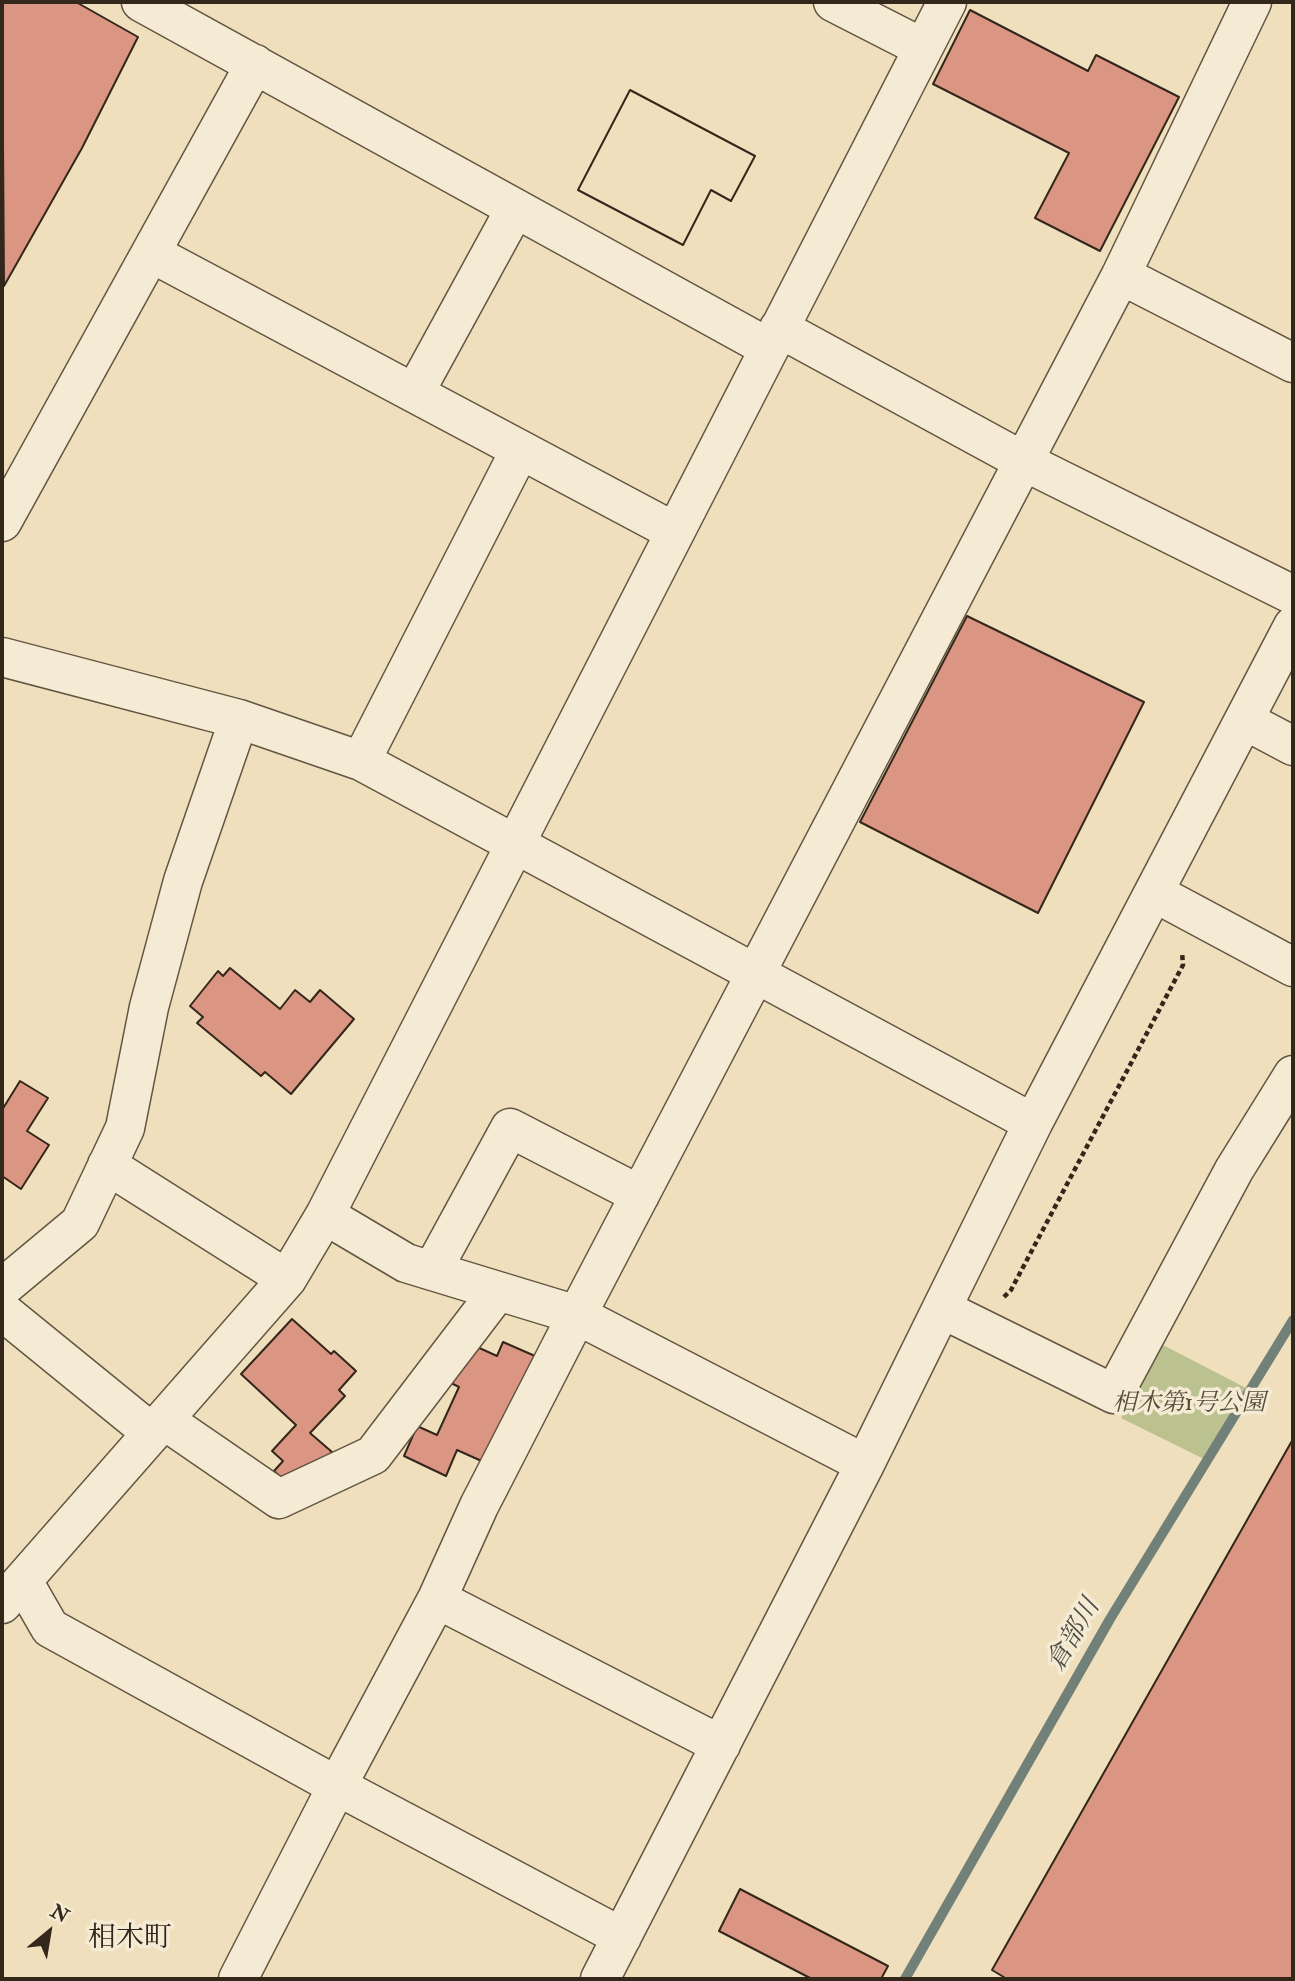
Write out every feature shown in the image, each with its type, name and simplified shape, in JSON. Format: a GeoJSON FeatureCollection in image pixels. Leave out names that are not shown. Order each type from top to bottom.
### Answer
{"type":"FeatureCollection","features":[{"type":"Feature","properties":{"kind":"street"},"geometry":{"type":"LineString","coordinates":[[141,2],[515,209],[1293,595]]}},
{"type":"Feature","properties":{"kind":"street"},"geometry":{"type":"LineString","coordinates":[[833,2],[923,48]]}},
{"type":"Feature","properties":{"kind":"street"},"geometry":{"type":"LineString","coordinates":[[622,1937],[337,1786],[50,1628],[12,1592],[287,1279],[325,1215],[947,2]]}},
{"type":"Feature","properties":{"kind":"street"},"geometry":{"type":"LineString","coordinates":[[238,1979],[437,1599],[479,1506],[640,1195],[1121,275],[1252,2]]}},
{"type":"Feature","properties":{"kind":"street"},"geometry":{"type":"LineString","coordinates":[[2,522],[255,64]]}},
{"type":"Feature","properties":{"kind":"street"},"geometry":{"type":"LineString","coordinates":[[415,392],[515,209]]}},
{"type":"Feature","properties":{"kind":"street"},"geometry":{"type":"LineString","coordinates":[[150,253],[675,532]]}},
{"type":"Feature","properties":{"kind":"street"},"geometry":{"type":"LineString","coordinates":[[1121,275],[1293,363]]}},
{"type":"Feature","properties":{"kind":"street"},"geometry":{"type":"LineString","coordinates":[[361,761],[520,450]]}},
{"type":"Feature","properties":{"kind":"street"},"geometry":{"type":"LineString","coordinates":[[600,1979],[865,1464],[958,1317],[1033,1123],[1167,899],[1244,720],[1293,626]]}},
{"type":"Feature","properties":{"kind":"street"},"geometry":{"type":"LineString","coordinates":[[2,657],[239,719],[361,761],[1033,1123]]}},
{"type":"Feature","properties":{"kind":"street"},"geometry":{"type":"LineString","coordinates":[[2,1287],[80,1223],[125,1128],[149,1007],[183,881],[239,719]]}},
{"type":"Feature","properties":{"kind":"street"},"geometry":{"type":"LineString","coordinates":[[1244,720],[1293,746]]}},
{"type":"Feature","properties":{"kind":"street"},"geometry":{"type":"LineString","coordinates":[[1167,899],[1293,967]]}},
{"type":"Feature","properties":{"kind":"street"},"geometry":{"type":"LineString","coordinates":[[958,1317],[1114,1394],[1234,1170],[1293,1075]]}},
{"type":"Feature","properties":{"kind":"street"},"geometry":{"type":"LineString","coordinates":[[432,1271],[510,1128],[640,1195]]}},
{"type":"Feature","properties":{"kind":"street"},"geometry":{"type":"LineString","coordinates":[[107,1165],[287,1279]]}},
{"type":"Feature","properties":{"kind":"street"},"geometry":{"type":"LineString","coordinates":[[325,1215],[406,1263],[578,1315],[865,1464]]}},
{"type":"Feature","properties":{"kind":"street"},"geometry":{"type":"LineString","coordinates":[[2,1311],[158,1427],[279,1499],[373,1455],[498,1291]]}},
{"type":"Feature","properties":{"kind":"street"},"geometry":{"type":"LineString","coordinates":[[437,1599],[721,1745]]}},
{"type":"Feature","properties":{"kind":"path"},"geometry":{"type":"LineString","coordinates":[[958,1317],[1011,1290],[1183,965],[1167,899]]}},
{"type":"Feature","properties":{"kind":"green space","name":"相木第1号公園"},"geometry":{"type":"Polygon","coordinates":[[[1159,1343],[1248,1389],[1204,1459],[1121,1418],[1159,1343]]]}},
{"type":"Feature","properties":{"kind":"building"},"geometry":{"type":"Polygon","coordinates":[[[2,2],[76,2],[138,37],[82,148],[4,286],[2,2]]]}},
{"type":"Feature","properties":{"kind":"building"},"geometry":{"type":"Polygon","coordinates":[[[970,10],[1088,71],[1096,55],[1179,97],[1100,251],[1035,218],[1069,153],[933,84],[970,10]]]}},
{"type":"Feature","properties":{"kind":"building"},"geometry":{"type":"Polygon","coordinates":[[[630,90],[755,156],[731,201],[711,190],[683,245],[578,190],[630,90]]]}},
{"type":"Feature","properties":{"kind":"building"},"geometry":{"type":"Polygon","coordinates":[[[630,90],[755,156],[731,201],[711,190],[683,245],[578,190],[630,90]]]}},
{"type":"Feature","properties":{"kind":"building"},"geometry":{"type":"Polygon","coordinates":[[[967,616],[1144,702],[1038,913],[860,822],[967,616]]]}},
{"type":"Feature","properties":{"kind":"building"},"geometry":{"type":"Polygon","coordinates":[[[230,968],[280,1009],[295,990],[310,1002],[320,990],[354,1019],[291,1094],[265,1072],[261,1076],[197,1023],[203,1017],[190,1006],[218,971],[223,976],[230,968]]]}},
{"type":"Feature","properties":{"kind":"building"},"geometry":{"type":"Polygon","coordinates":[[[20,1081],[48,1098],[27,1131],[49,1145],[21,1189],[2,1176],[2,1110],[20,1081]]]}},
{"type":"Feature","properties":{"kind":"building"},"geometry":{"type":"Polygon","coordinates":[[[292,1319],[331,1354],[334,1351],[356,1371],[339,1390],[345,1396],[310,1433],[332,1452],[305,1481],[291,1487],[274,1471],[283,1461],[272,1451],[296,1425],[241,1374],[292,1319]]]}},
{"type":"Feature","properties":{"kind":"building"},"geometry":{"type":"Polygon","coordinates":[[[503,1342],[535,1356],[486,1463],[457,1450],[446,1476],[404,1456],[417,1426],[437,1435],[459,1387],[451,1383],[475,1346],[497,1356],[503,1342]]]}},
{"type":"Feature","properties":{"kind":"building"},"geometry":{"type":"Polygon","coordinates":[[[1293,1439],[1293,1979],[1007,1979],[992,1970],[1293,1439]]]}},
{"type":"Feature","properties":{"kind":"building"},"geometry":{"type":"Polygon","coordinates":[[[740,1889],[888,1966],[881,1979],[812,1979],[719,1931],[740,1889]]]}},
{"type":"Feature","properties":{"kind":"waterway","name":"倉部川"},"geometry":{"type":"LineString","coordinates":[[905,1979],[1110,1619],[1293,1320]]}},
{"type":"Feature","properties":{"kind":"district","name":"相木町"},"geometry":{"type":"Point","coordinates":[130,1940]}}]}
